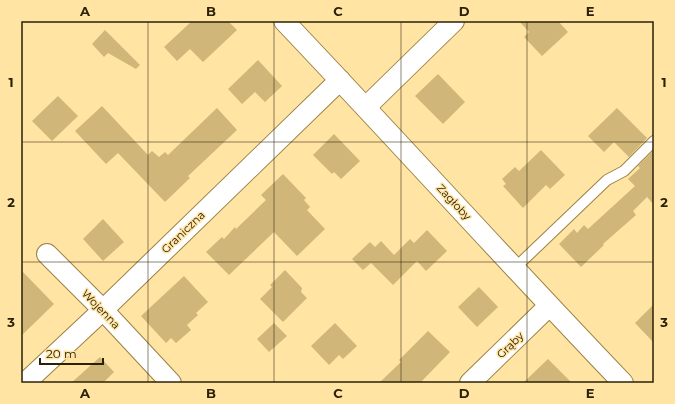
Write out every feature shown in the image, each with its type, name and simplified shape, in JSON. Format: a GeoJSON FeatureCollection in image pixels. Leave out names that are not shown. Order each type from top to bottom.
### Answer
{"type":"FeatureCollection","features":[{"type":"Feature","properties":{"kind":"street","name":"Zagłoby"},"geometry":{"type":"LineString","coordinates":[[284,21],[366,107],[549,306],[623,383]]}},
{"type":"Feature","properties":{"kind":"street"},"geometry":{"type":"LineString","coordinates":[[366,107],[454,21]]}},
{"type":"Feature","properties":{"kind":"street","name":"Graniczna"},"geometry":{"type":"LineString","coordinates":[[25,383],[103,310],[340,80]]}},
{"type":"Feature","properties":{"kind":"street","name":"Wojenna"},"geometry":{"type":"LineString","coordinates":[[47,254],[103,310],[171,383]]}},
{"type":"Feature","properties":{"kind":"street","name":"Grąby"},"geometry":{"type":"LineString","coordinates":[[470,383],[549,306]]}},
{"type":"Feature","properties":{"kind":"lane"},"geometry":{"type":"LineString","coordinates":[[515,268],[607,180],[624,171],[654,141]]}},
{"type":"Feature","properties":{"kind":"building"},"geometry":{"type":"Polygon","coordinates":[[[192,21],[228,21],[237,30],[203,62],[190,49],[177,61],[164,47],[192,21]]]}},
{"type":"Feature","properties":{"kind":"building"},"geometry":{"type":"Polygon","coordinates":[[[519,21],[558,21],[568,32],[542,56],[524,37],[529,32],[519,21]]]}},
{"type":"Feature","properties":{"kind":"building"},"geometry":{"type":"Polygon","coordinates":[[[105,30],[140,65],[136,69],[108,53],[104,57],[92,44],[105,30]]]}},
{"type":"Feature","properties":{"kind":"building"},"geometry":{"type":"Polygon","coordinates":[[[258,60],[282,86],[265,102],[255,92],[242,104],[228,89],[258,60]]]}},
{"type":"Feature","properties":{"kind":"building"},"geometry":{"type":"Polygon","coordinates":[[[438,74],[465,102],[443,124],[415,96],[438,74]]]}},
{"type":"Feature","properties":{"kind":"building"},"geometry":{"type":"Polygon","coordinates":[[[58,96],[78,116],[52,141],[32,121],[58,96]]]}},
{"type":"Feature","properties":{"kind":"building"},"geometry":{"type":"Polygon","coordinates":[[[102,106],[148,155],[152,151],[159,157],[165,152],[168,155],[217,108],[237,130],[188,176],[190,178],[165,202],[118,153],[106,164],[75,131],[102,106]]]}},
{"type":"Feature","properties":{"kind":"building"},"geometry":{"type":"Polygon","coordinates":[[[617,108],[647,138],[629,157],[614,142],[604,152],[588,136],[617,108]]]}},
{"type":"Feature","properties":{"kind":"building"},"geometry":{"type":"Polygon","coordinates":[[[334,134],[360,161],[341,179],[334,172],[332,174],[313,155],[334,134]]]}},
{"type":"Feature","properties":{"kind":"building"},"geometry":{"type":"Polygon","coordinates":[[[541,150],[565,175],[550,189],[546,185],[523,208],[503,186],[506,184],[502,179],[515,167],[519,171],[541,150]]]}},
{"type":"Feature","properties":{"kind":"building"},"geometry":{"type":"Polygon","coordinates":[[[654,150],[654,205],[647,197],[633,211],[636,215],[603,244],[604,245],[581,267],[559,244],[574,229],[577,233],[584,225],[588,229],[635,186],[628,179],[640,168],[638,166],[654,150]]]}},
{"type":"Feature","properties":{"kind":"building"},"geometry":{"type":"Polygon","coordinates":[[[283,174],[306,198],[304,200],[310,207],[307,210],[325,229],[297,256],[274,232],[229,275],[206,252],[222,237],[224,239],[235,227],[236,229],[266,200],[261,195],[283,174]]]}},
{"type":"Feature","properties":{"kind":"building"},"geometry":{"type":"Polygon","coordinates":[[[103,219],[124,242],[103,261],[83,239],[103,219]]]}},
{"type":"Feature","properties":{"kind":"building"},"geometry":{"type":"Polygon","coordinates":[[[427,230],[447,251],[426,271],[417,261],[393,285],[371,263],[363,270],[352,259],[370,242],[375,247],[381,241],[394,255],[410,239],[414,243],[427,230]]]}},
{"type":"Feature","properties":{"kind":"building"},"geometry":{"type":"Polygon","coordinates":[[[21,270],[54,304],[21,336],[21,270]]]}},
{"type":"Feature","properties":{"kind":"building"},"geometry":{"type":"Polygon","coordinates":[[[285,270],[302,288],[301,292],[307,298],[283,322],[260,299],[272,287],[270,285],[285,270]]]}},
{"type":"Feature","properties":{"kind":"building"},"geometry":{"type":"Polygon","coordinates":[[[184,276],[208,302],[196,313],[198,315],[187,325],[191,330],[176,343],[171,338],[166,343],[141,316],[184,276]]]}},
{"type":"Feature","properties":{"kind":"building"},"geometry":{"type":"Polygon","coordinates":[[[479,287],[498,307],[477,327],[458,307],[479,287]]]}},
{"type":"Feature","properties":{"kind":"building"},"geometry":{"type":"Polygon","coordinates":[[[654,304],[654,343],[635,323],[654,304]]]}},
{"type":"Feature","properties":{"kind":"building"},"geometry":{"type":"Polygon","coordinates":[[[274,323],[287,336],[269,352],[257,339],[274,323]]]}},
{"type":"Feature","properties":{"kind":"building"},"geometry":{"type":"Polygon","coordinates":[[[335,323],[357,346],[343,359],[339,355],[329,365],[311,346],[335,323]]]}},
{"type":"Feature","properties":{"kind":"building"},"geometry":{"type":"Polygon","coordinates":[[[428,331],[450,352],[420,383],[379,383],[401,362],[399,360],[428,331]]]}},
{"type":"Feature","properties":{"kind":"building"},"geometry":{"type":"Polygon","coordinates":[[[100,357],[114,372],[103,383],[71,383],[100,357]]]}},
{"type":"Feature","properties":{"kind":"building"},"geometry":{"type":"Polygon","coordinates":[[[548,359],[572,383],[523,383],[548,359]]]}}]}
